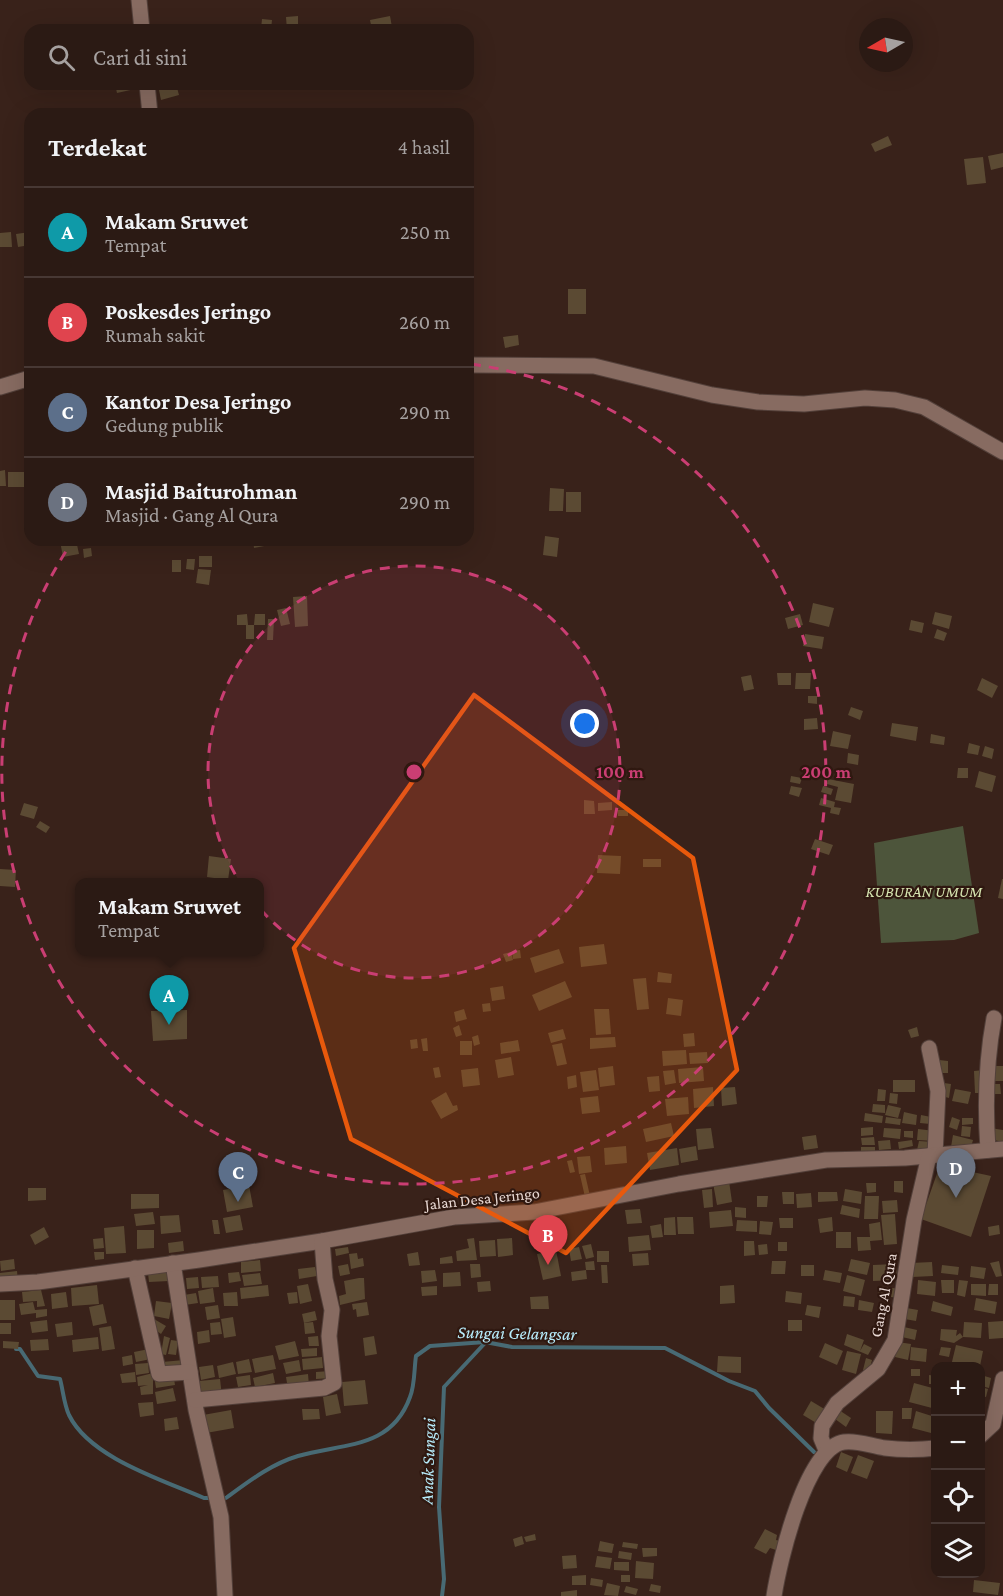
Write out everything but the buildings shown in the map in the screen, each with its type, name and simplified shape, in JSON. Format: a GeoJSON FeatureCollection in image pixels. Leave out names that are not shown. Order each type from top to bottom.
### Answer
{"type":"FeatureCollection","features":[{"type":"Feature","properties":{"kind":"street"},"geometry":{"type":"LineString","coordinates":[[138,0],[141,24]]}},
{"type":"Feature","properties":{"kind":"street"},"geometry":{"type":"LineString","coordinates":[[148,90],[149,108]]}},
{"type":"Feature","properties":{"kind":"street"},"geometry":{"type":"LineString","coordinates":[[474,365],[594,366],[712,395],[758,402],[804,404],[865,398],[895,400],[924,407],[1003,452]]}},
{"type":"Feature","properties":{"kind":"street"},"geometry":{"type":"LineString","coordinates":[[0,387],[24,380]]}},
{"type":"Feature","properties":{"kind":"street"},"geometry":{"type":"LineString","coordinates":[[994,1018],[988,1060],[986,1122],[996,1150]]}},
{"type":"Feature","properties":{"kind":"street","name":"Gang Al Qura"},"geometry":{"type":"LineString","coordinates":[[826,1450],[821,1437],[822,1426],[837,1403],[878,1369],[895,1340],[914,1220],[932,1155],[938,1091],[929,1048]]}},
{"type":"Feature","properties":{"kind":"street","name":"Jalan Desa Jeringo"},"geometry":{"type":"LineString","coordinates":[[0,1284],[38,1282],[173,1263],[322,1241],[454,1217],[534,1212],[679,1184],[826,1160],[996,1150]]}},
{"type":"Feature","properties":{"kind":"street"},"geometry":{"type":"LineString","coordinates":[[195,1400],[324,1388],[334,1383],[329,1336],[332,1310],[325,1279],[322,1241]]}},
{"type":"Feature","properties":{"kind":"street"},"geometry":{"type":"LineString","coordinates":[[173,1263],[195,1400],[221,1517],[225,1596]]}},
{"type":"Feature","properties":{"kind":"street"},"geometry":{"type":"LineString","coordinates":[[135,1268],[159,1374],[190,1372]]}},
{"type":"Feature","properties":{"kind":"street"},"geometry":{"type":"LineString","coordinates":[[985,1432],[993,1424],[1003,1379]]}},
{"type":"Feature","properties":{"kind":"street"},"geometry":{"type":"LineString","coordinates":[[774,1596],[781,1559],[804,1491],[814,1467],[826,1450],[834,1444],[849,1441],[900,1449],[931,1448]]}},
{"type":"Feature","properties":{"kind":"highlighted area"},"geometry":{"type":"Polygon","coordinates":[[[474,695],[693,858],[737,1070],[566,1253],[351,1139],[294,948],[474,695]]]}},
{"type":"Feature","properties":{"kind":"green space","name":"KUBURAN UMUM"},"geometry":{"type":"Polygon","coordinates":[[[963,826],[979,933],[954,940],[881,943],[874,843],[963,826]]]}},
{"type":"Feature","properties":{"kind":"waterway","name":"Sungai Gelangsar"},"geometry":{"type":"LineString","coordinates":[[221,1498],[226,1498],[260,1474],[288,1459],[348,1446],[378,1436],[391,1427],[402,1414],[412,1392],[416,1356],[430,1346],[485,1342],[512,1347],[665,1348],[729,1381],[755,1391],[814,1452]]}},
{"type":"Feature","properties":{"kind":"waterway","name":"Anak Sungai"},"geometry":{"type":"LineString","coordinates":[[442,1596],[444,1579],[439,1507],[444,1387],[485,1343]]}},
{"type":"Feature","properties":{"kind":"waterway","name":"Sungai Gelangsar"},"geometry":{"type":"LineString","coordinates":[[16,1349],[20,1349],[38,1376],[60,1379],[69,1415],[79,1430],[93,1444],[129,1466],[204,1498],[212,1498]]}},
{"type":"Feature","properties":{"kind":"place","name":"Makam Sruwet"},"geometry":{"type":"Point","coordinates":[169,1025]}},
{"type":"Feature","properties":{"kind":"place","name":"Masjid Baiturohman"},"geometry":{"type":"Point","coordinates":[956,1198]}},
{"type":"Feature","properties":{"kind":"place","name":"Kantor Desa Jeringo"},"geometry":{"type":"Point","coordinates":[238,1202]}},
{"type":"Feature","properties":{"kind":"place","name":"Poskesdes Jeringo"},"geometry":{"type":"Point","coordinates":[548,1265]}}]}
